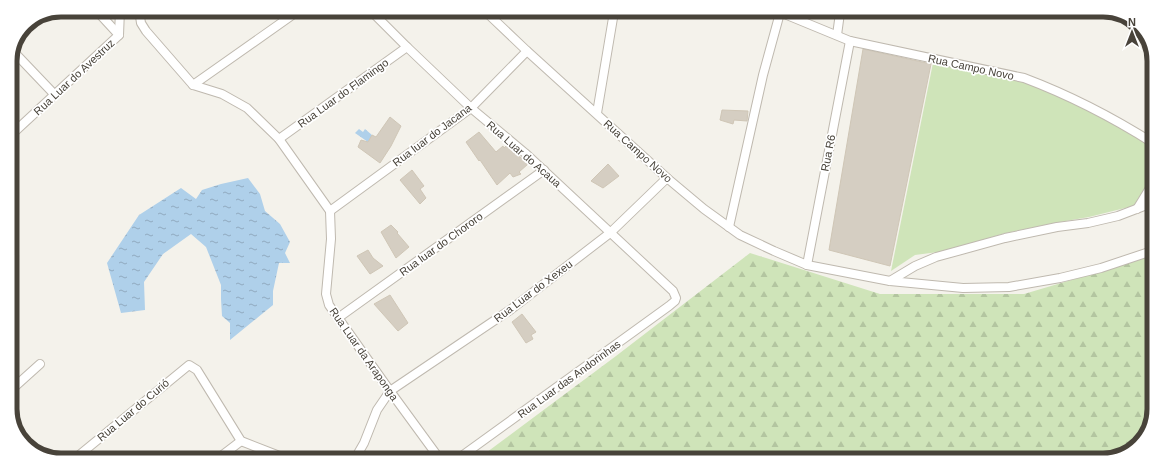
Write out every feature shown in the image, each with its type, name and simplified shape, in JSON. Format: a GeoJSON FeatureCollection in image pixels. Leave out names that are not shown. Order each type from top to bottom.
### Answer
{"type":"FeatureCollection","features":[{"type":"Feature","properties":{"kind":"street"},"geometry":{"type":"LineString","coordinates":[[102,17],[118,35]]}},
{"type":"Feature","properties":{"kind":"street","name":"Rua Luar do Avestruz"},"geometry":{"type":"LineString","coordinates":[[17,130],[118,35],[119,17]]}},
{"type":"Feature","properties":{"kind":"street"},"geometry":{"type":"LineString","coordinates":[[140,17],[141,23],[146,31],[193,85],[222,94],[247,108],[279,139],[330,211]]}},
{"type":"Feature","properties":{"kind":"street"},"geometry":{"type":"LineString","coordinates":[[193,85],[289,17]]}},
{"type":"Feature","properties":{"kind":"street","name":"Rua Luar do Acaua"},"geometry":{"type":"LineString","coordinates":[[377,17],[470,108],[508,138],[544,170],[672,291],[676,298]]}},
{"type":"Feature","properties":{"kind":"street","name":"Rua Campo Novo"},"geometry":{"type":"LineString","coordinates":[[491,17],[667,178],[729,227],[774,251],[807,265],[890,281],[963,288],[1009,287],[1060,278],[1101,268],[1147,253]]}},
{"type":"Feature","properties":{"kind":"street"},"geometry":{"type":"LineString","coordinates":[[597,113],[613,17]]}},
{"type":"Feature","properties":{"kind":"street"},"geometry":{"type":"LineString","coordinates":[[729,227],[763,74],[780,17]]}},
{"type":"Feature","properties":{"kind":"street","name":"Rua Campo Novo"},"geometry":{"type":"LineString","coordinates":[[791,17],[850,41],[1024,78],[1045,86],[1087,106],[1125,125],[1147,138]]}},
{"type":"Feature","properties":{"kind":"street"},"geometry":{"type":"LineString","coordinates":[[837,35],[839,17]]}},
{"type":"Feature","properties":{"kind":"street","name":"Rua R6"},"geometry":{"type":"LineString","coordinates":[[807,265],[850,41]]}},
{"type":"Feature","properties":{"kind":"street","name":"Rua Luar do Flamingo"},"geometry":{"type":"LineString","coordinates":[[279,139],[407,47]]}},
{"type":"Feature","properties":{"kind":"street","name":"Rua luar do Jacana"},"geometry":{"type":"LineString","coordinates":[[330,211],[470,108],[527,51]]}},
{"type":"Feature","properties":{"kind":"street"},"geometry":{"type":"LineString","coordinates":[[18,56],[55,95]]}},
{"type":"Feature","properties":{"kind":"street","name":"Rua luar do Chororo"},"geometry":{"type":"LineString","coordinates":[[338,318],[544,170]]}},
{"type":"Feature","properties":{"kind":"street","name":"Rua Luar do Xexeu"},"geometry":{"type":"LineString","coordinates":[[390,391],[510,310],[610,233],[667,178]]}},
{"type":"Feature","properties":{"kind":"street"},"geometry":{"type":"LineString","coordinates":[[1137,209],[1147,193]]}},
{"type":"Feature","properties":{"kind":"street"},"geometry":{"type":"LineString","coordinates":[[890,281],[915,266],[936,257],[1005,238],[1118,216],[1147,205]]}},
{"type":"Feature","properties":{"kind":"street","name":"Rua Luar da Araponga"},"geometry":{"type":"LineString","coordinates":[[330,211],[331,238],[326,294],[329,305],[435,453]]}},
{"type":"Feature","properties":{"kind":"street","name":"Rua Luar das Andorinhas"},"geometry":{"type":"LineString","coordinates":[[466,453],[669,306],[675,301],[676,298]]}},
{"type":"Feature","properties":{"kind":"street"},"geometry":{"type":"LineString","coordinates":[[17,385],[40,364]]}},
{"type":"Feature","properties":{"kind":"street","name":"Rua Luar do Curió"},"geometry":{"type":"LineString","coordinates":[[82,453],[189,365],[197,370],[241,440]]}},
{"type":"Feature","properties":{"kind":"street"},"geometry":{"type":"LineString","coordinates":[[358,453],[364,443],[377,410],[390,391]]}},
{"type":"Feature","properties":{"kind":"street"},"geometry":{"type":"LineString","coordinates":[[225,453],[241,440],[272,453]]}},
{"type":"Feature","properties":{"kind":"green space"},"geometry":{"type":"Polygon","coordinates":[[[933,63],[1023,82],[1051,92],[1114,123],[1147,142],[1147,190],[1140,202],[1133,206],[1089,217],[1002,234],[938,252],[915,255],[891,271],[933,63]]]}},
{"type":"Feature","properties":{"kind":"green space"},"geometry":{"type":"Polygon","coordinates":[[[750,253],[880,294],[1024,294],[1147,257],[1146,418],[1140,434],[1130,444],[1123,449],[1112,452],[486,453],[616,356],[750,253]]]}},
{"type":"Feature","properties":{"kind":"water"},"geometry":{"type":"Polygon","coordinates":[[[359,129],[363,132],[365,129],[372,135],[368,142],[355,133],[359,129]]]}},
{"type":"Feature","properties":{"kind":"water"},"geometry":{"type":"Polygon","coordinates":[[[248,178],[260,194],[265,211],[280,224],[290,242],[285,253],[290,263],[279,263],[273,291],[273,305],[230,340],[230,323],[222,316],[221,285],[206,247],[191,234],[163,254],[144,282],[145,310],[121,313],[107,263],[139,215],[181,188],[196,199],[202,190],[248,178]]]}},
{"type":"Feature","properties":{"kind":"building"},"geometry":{"type":"Polygon","coordinates":[[[863,49],[931,64],[890,266],[829,250],[863,49]]]}},
{"type":"Feature","properties":{"kind":"building"},"geometry":{"type":"Polygon","coordinates":[[[722,110],[748,111],[747,121],[734,120],[733,124],[720,120],[722,110]]]}},
{"type":"Feature","properties":{"kind":"building"},"geometry":{"type":"Polygon","coordinates":[[[390,117],[401,126],[380,163],[358,147],[361,140],[368,142],[372,135],[376,137],[390,117]]]}},
{"type":"Feature","properties":{"kind":"building"},"geometry":{"type":"Polygon","coordinates":[[[479,132],[496,152],[503,146],[504,148],[507,145],[528,164],[519,172],[521,174],[513,177],[510,173],[497,185],[466,142],[479,132]]]}},
{"type":"Feature","properties":{"kind":"building"},"geometry":{"type":"Polygon","coordinates":[[[608,164],[619,176],[603,188],[591,181],[608,164]]]}},
{"type":"Feature","properties":{"kind":"building"},"geometry":{"type":"Polygon","coordinates":[[[412,170],[424,186],[420,189],[426,198],[420,204],[400,180],[412,170]]]}},
{"type":"Feature","properties":{"kind":"building"},"geometry":{"type":"Polygon","coordinates":[[[391,225],[409,247],[396,258],[381,232],[391,225]]]}},
{"type":"Feature","properties":{"kind":"building"},"geometry":{"type":"Polygon","coordinates":[[[368,250],[373,258],[383,266],[370,274],[357,256],[368,250]]]}},
{"type":"Feature","properties":{"kind":"building"},"geometry":{"type":"Polygon","coordinates":[[[390,295],[408,323],[398,331],[374,304],[390,295]]]}},
{"type":"Feature","properties":{"kind":"building"},"geometry":{"type":"Polygon","coordinates":[[[522,314],[536,332],[531,335],[533,339],[526,343],[512,322],[522,314]]]}}]}
